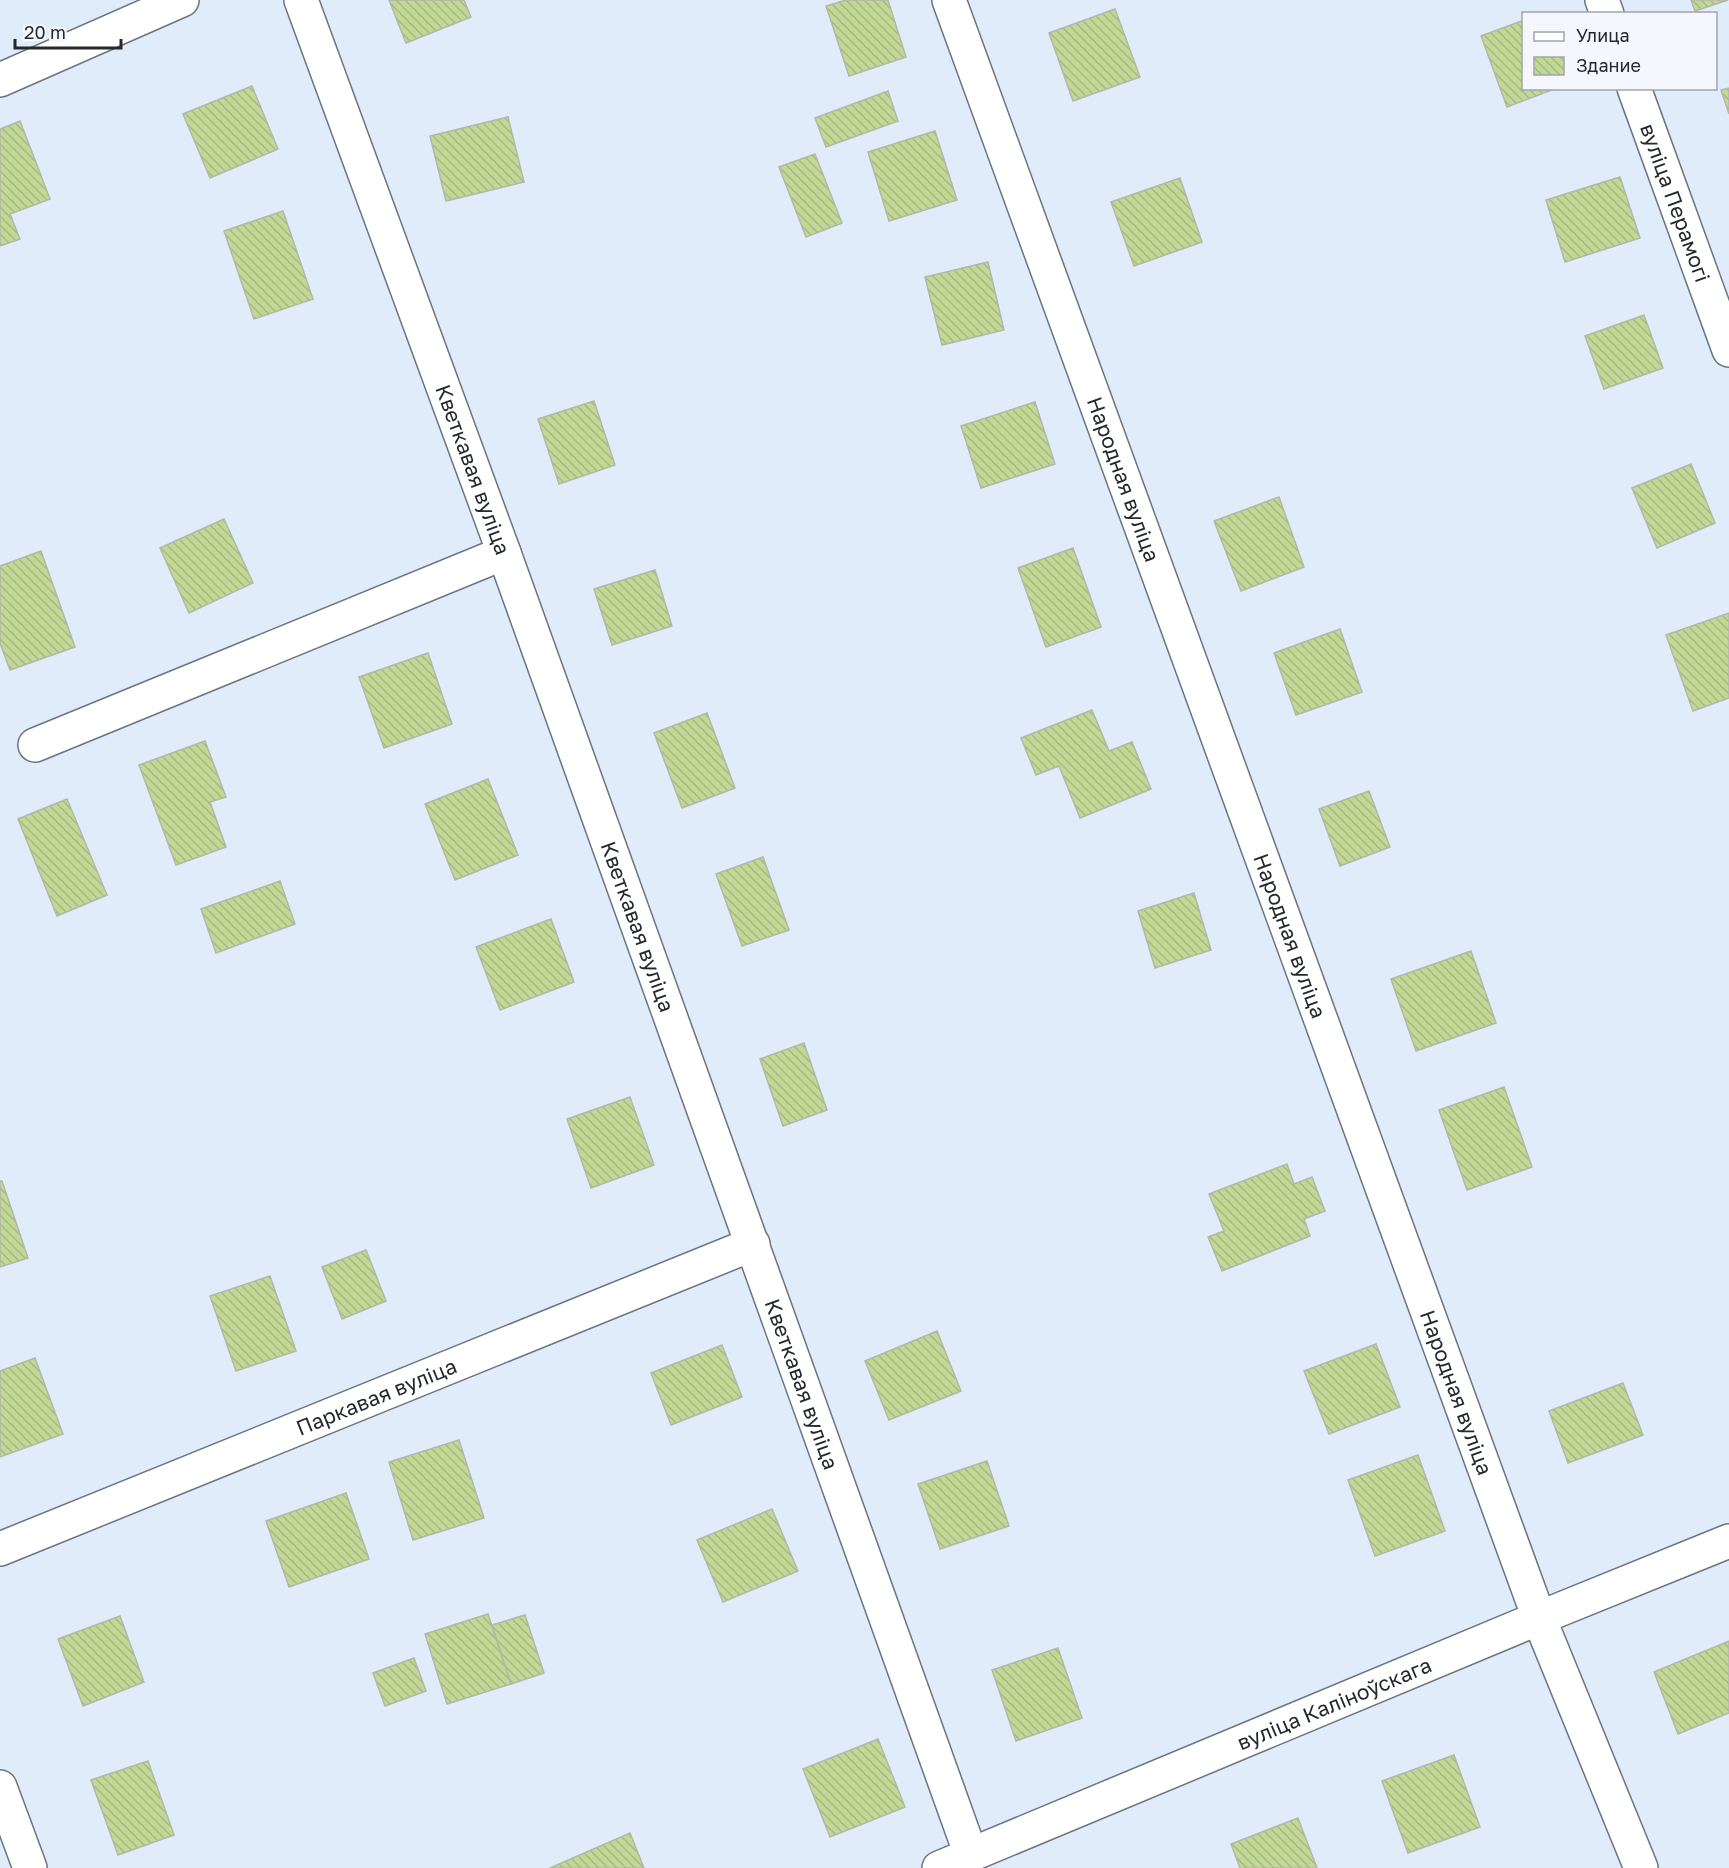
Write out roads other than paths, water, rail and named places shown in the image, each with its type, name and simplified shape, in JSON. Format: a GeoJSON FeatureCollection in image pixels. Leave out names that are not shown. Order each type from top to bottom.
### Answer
{"type":"FeatureCollection","features":[{"type":"Feature","properties":{"kind":"street"},"geometry":{"type":"LineString","coordinates":[[0,80],[182,0]]}},
{"type":"Feature","properties":{"kind":"street","name":"Кветкавая вуліца"},"geometry":{"type":"LineString","coordinates":[[301,0],[753,1244],[970,1855]]}},
{"type":"Feature","properties":{"kind":"street","name":"Народная вуліца"},"geometry":{"type":"LineString","coordinates":[[949,0],[1539,1618],[1641,1868]]}},
{"type":"Feature","properties":{"kind":"street","name":"вуліца Перамогі"},"geometry":{"type":"LineString","coordinates":[[1636,90],[1729,350]]}},
{"type":"Feature","properties":{"kind":"street"},"geometry":{"type":"LineString","coordinates":[[35,745],[504,554]]}},
{"type":"Feature","properties":{"kind":"street","name":"Паркавая вуліца"},"geometry":{"type":"LineString","coordinates":[[0,1548],[753,1244]]}},
{"type":"Feature","properties":{"kind":"street","name":"вуліца Каліноўскага"},"geometry":{"type":"LineString","coordinates":[[939,1868],[1729,1541]]}},
{"type":"Feature","properties":{"kind":"street"},"geometry":{"type":"LineString","coordinates":[[0,1787],[30,1868]]}}]}
